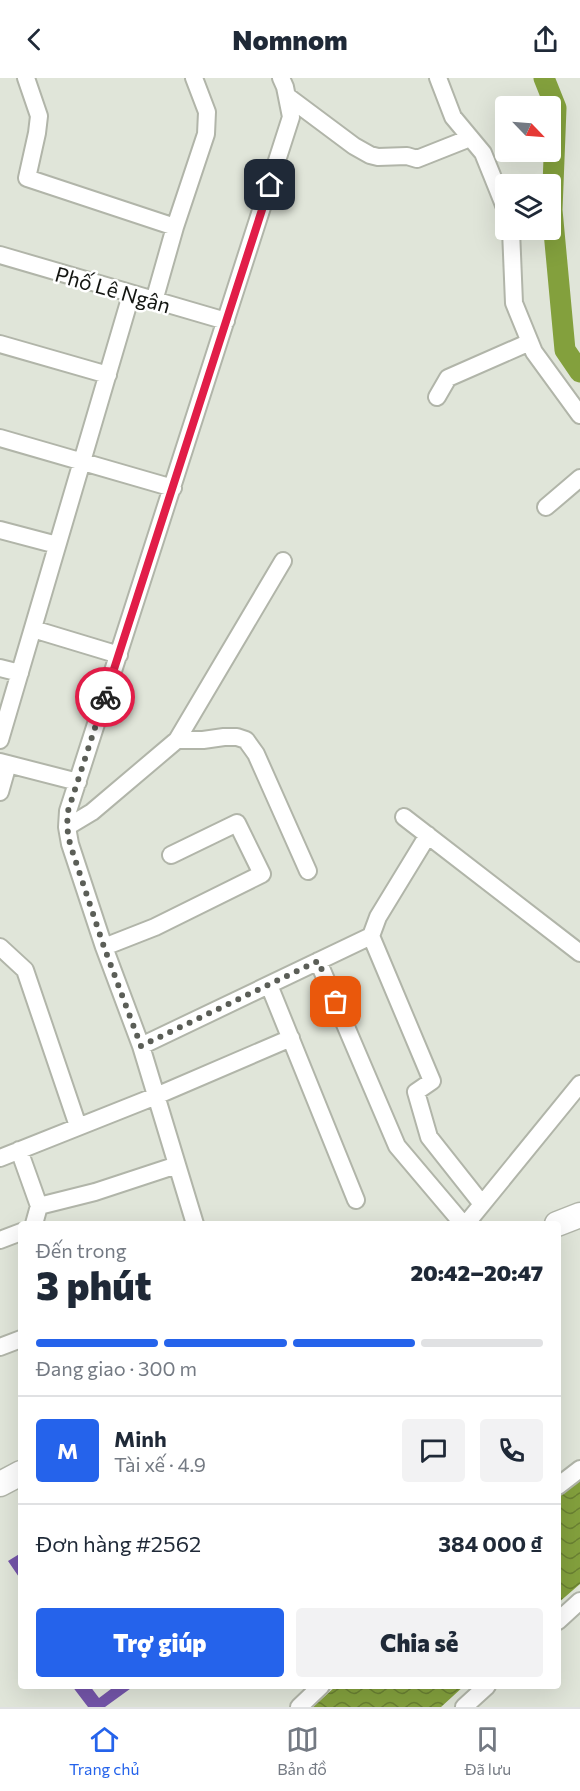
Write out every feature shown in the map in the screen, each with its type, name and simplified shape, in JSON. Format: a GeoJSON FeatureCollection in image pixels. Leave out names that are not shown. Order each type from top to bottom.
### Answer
{"type":"FeatureCollection","features":[{"type":"Feature","properties":{"kind":"highway"},"geometry":{"type":"LineString","coordinates":[[561,1222],[580,1215]]}},
{"type":"Feature","properties":{"kind":"highway"},"geometry":{"type":"LineString","coordinates":[[0,1484],[18,1475]]}},
{"type":"Feature","properties":{"kind":"street"},"geometry":{"type":"LineString","coordinates":[[26,78],[39,116],[38,133],[27,178],[175,227]]}},
{"type":"Feature","properties":{"kind":"street"},"geometry":{"type":"LineString","coordinates":[[154,301],[175,227],[206,134],[207,112],[194,78]]}},
{"type":"Feature","properties":{"kind":"street"},"geometry":{"type":"LineString","coordinates":[[194,1221],[141,1046],[104,947],[70,844],[67,827],[68,811],[291,117],[281,78]]}},
{"type":"Feature","properties":{"kind":"street"},"geometry":{"type":"LineString","coordinates":[[438,78],[453,117],[483,153],[495,183]]}},
{"type":"Feature","properties":{"kind":"street"},"geometry":{"type":"LineString","coordinates":[[287,96],[354,146],[374,156],[407,156],[417,159],[470,138]]}},
{"type":"Feature","properties":{"kind":"street"},"geometry":{"type":"LineString","coordinates":[[511,240],[514,303],[534,352],[580,415]]}},
{"type":"Feature","properties":{"kind":"street","name":"Phố Lê Ngân"},"geometry":{"type":"LineString","coordinates":[[0,255],[226,321]]}},
{"type":"Feature","properties":{"kind":"street"},"geometry":{"type":"LineString","coordinates":[[0,740],[131,295]]}},
{"type":"Feature","properties":{"kind":"street"},"geometry":{"type":"LineString","coordinates":[[437,397],[448,378],[530,342]]}},
{"type":"Feature","properties":{"kind":"street"},"geometry":{"type":"LineString","coordinates":[[0,344],[108,375]]}},
{"type":"Feature","properties":{"kind":"street"},"geometry":{"type":"LineString","coordinates":[[0,438],[173,488]]}},
{"type":"Feature","properties":{"kind":"street"},"geometry":{"type":"LineString","coordinates":[[546,507],[580,478]]}},
{"type":"Feature","properties":{"kind":"street"},"geometry":{"type":"LineString","coordinates":[[0,530],[57,545]]}},
{"type":"Feature","properties":{"kind":"street"},"geometry":{"type":"LineString","coordinates":[[67,827],[92,812],[177,740],[283,561]]}},
{"type":"Feature","properties":{"kind":"street"},"geometry":{"type":"LineString","coordinates":[[33,629],[119,655]]}},
{"type":"Feature","properties":{"kind":"street"},"geometry":{"type":"LineString","coordinates":[[0,668],[20,673]]}},
{"type":"Feature","properties":{"kind":"street"},"geometry":{"type":"LineString","coordinates":[[177,740],[224,737],[246,740],[256,754],[308,871]]}},
{"type":"Feature","properties":{"kind":"street"},"geometry":{"type":"LineString","coordinates":[[0,792],[4,763],[78,782]]}},
{"type":"Feature","properties":{"kind":"street"},"geometry":{"type":"LineString","coordinates":[[404,817],[580,953]]}},
{"type":"Feature","properties":{"kind":"street"},"geometry":{"type":"LineString","coordinates":[[104,947],[155,927],[262,874],[237,823],[171,855]]}},
{"type":"Feature","properties":{"kind":"street"},"geometry":{"type":"LineString","coordinates":[[428,835],[378,917],[371,936],[432,1082],[416,1092],[429,1137],[482,1204]]}},
{"type":"Feature","properties":{"kind":"street"},"geometry":{"type":"LineString","coordinates":[[141,1046],[371,936]]}},
{"type":"Feature","properties":{"kind":"street"},"geometry":{"type":"LineString","coordinates":[[0,947],[26,970],[78,1126]]}},
{"type":"Feature","properties":{"kind":"street"},"geometry":{"type":"LineString","coordinates":[[318,961],[397,1146],[461,1221]]}},
{"type":"Feature","properties":{"kind":"street"},"geometry":{"type":"LineString","coordinates":[[269,985],[356,1200]]}},
{"type":"Feature","properties":{"kind":"street"},"geometry":{"type":"LineString","coordinates":[[0,1158],[156,1096],[291,1038]]}},
{"type":"Feature","properties":{"kind":"street"},"geometry":{"type":"LineString","coordinates":[[467,1221],[580,1084]]}},
{"type":"Feature","properties":{"kind":"street"},"geometry":{"type":"LineString","coordinates":[[19,1150],[39,1206],[35,1221]]}},
{"type":"Feature","properties":{"kind":"street"},"geometry":{"type":"LineString","coordinates":[[39,1206],[95,1192],[177,1165]]}},
{"type":"Feature","properties":{"kind":"street"},"geometry":{"type":"LineString","coordinates":[[0,1240],[18,1233]]}},
{"type":"Feature","properties":{"kind":"street"},"geometry":{"type":"LineString","coordinates":[[0,1347],[18,1340]]}},
{"type":"Feature","properties":{"kind":"street"},"geometry":{"type":"LineString","coordinates":[[561,1484],[580,1469]]}},
{"type":"Feature","properties":{"kind":"street"},"geometry":{"type":"LineString","coordinates":[[561,1618],[580,1601]]}},
{"type":"Feature","properties":{"kind":"street"},"geometry":{"type":"LineString","coordinates":[[299,1707],[318,1689]]}},
{"type":"Feature","properties":{"kind":"street"},"geometry":{"type":"LineString","coordinates":[[464,1707],[484,1689]]}},
{"type":"Feature","properties":{"kind":"water"},"geometry":{"type":"Polygon","coordinates":[[[580,1480],[580,1584],[561,1600],[561,1494],[580,1480]]]}},
{"type":"Feature","properties":{"kind":"water"},"geometry":{"type":"Polygon","coordinates":[[[333,1689],[461,1689],[441,1707],[313,1707],[333,1689]]]}},
{"type":"Feature","properties":{"kind":"building"},"geometry":{"type":"Polygon","coordinates":[[[18,1555],[18,1576],[8,1561],[18,1555]]]}},
{"type":"Feature","properties":{"kind":"building"},"geometry":{"type":"Polygon","coordinates":[[[74,1689],[92,1689],[99,1698],[111,1689],[130,1689],[105,1707],[88,1707],[74,1689]]]}},
{"type":"Feature","properties":{"kind":"waterway"},"geometry":{"type":"LineString","coordinates":[[544,78],[556,108],[552,210],[565,350],[580,372]]}},
{"type":"Feature","properties":{"kind":"way so far"},"geometry":{"type":"LineString","coordinates":[[105,697],[68,811],[67,827],[70,844],[104,947],[141,1046],[318,961],[336,1002]]}},
{"type":"Feature","properties":{"kind":"route"},"geometry":{"type":"LineString","coordinates":[[105,697],[270,185]]}}]}
